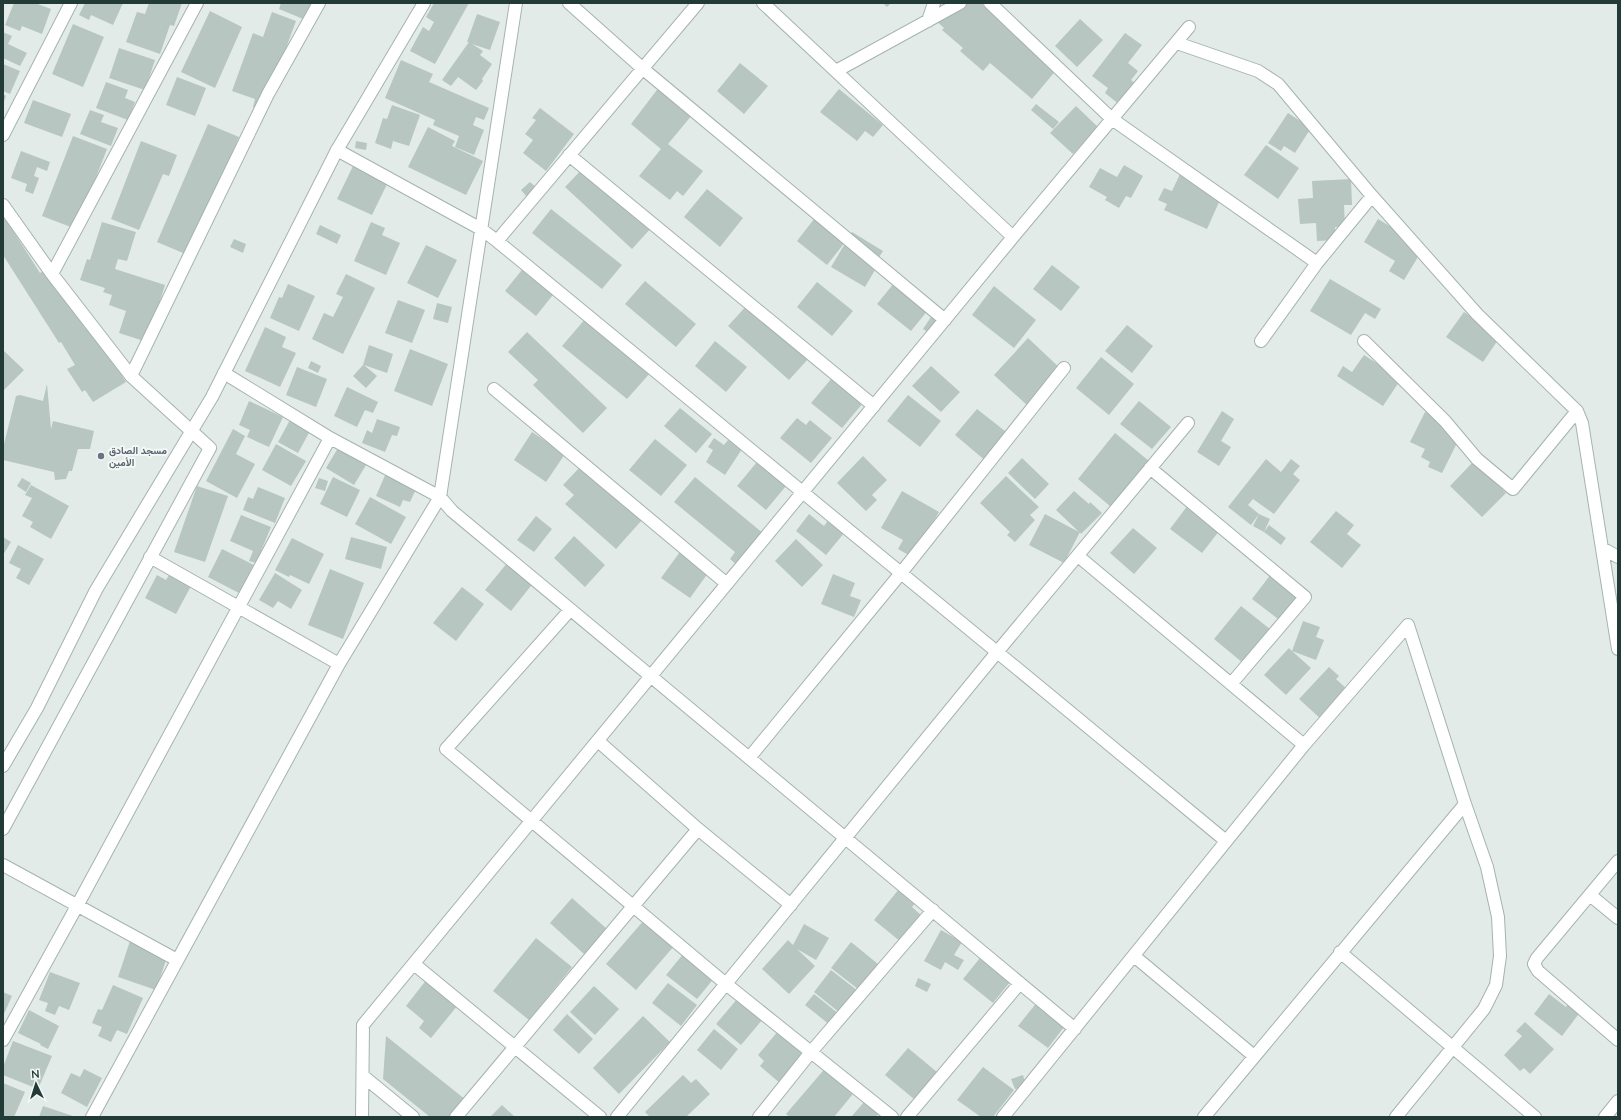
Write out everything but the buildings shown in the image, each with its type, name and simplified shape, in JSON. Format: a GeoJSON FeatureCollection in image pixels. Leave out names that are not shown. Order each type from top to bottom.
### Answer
{"type":"FeatureCollection","features":[{"type":"Feature","properties":{"kind":"street"},"geometry":{"type":"LineString","coordinates":[[3,135],[71,3]]}},
{"type":"Feature","properties":{"kind":"street"},"geometry":{"type":"LineString","coordinates":[[52,274],[197,3]]}},
{"type":"Feature","properties":{"kind":"street"},"geometry":{"type":"LineString","coordinates":[[131,376],[268,94],[319,3]]}},
{"type":"Feature","properties":{"kind":"street"},"geometry":{"type":"LineString","coordinates":[[3,766],[37,708],[96,590],[212,397],[337,150],[424,3]]}},
{"type":"Feature","properties":{"kind":"street"},"geometry":{"type":"LineString","coordinates":[[92,1117],[339,664],[440,497],[516,3]]}},
{"type":"Feature","properties":{"kind":"street"},"geometry":{"type":"LineString","coordinates":[[569,3],[642,68],[945,320]]}},
{"type":"Feature","properties":{"kind":"street"},"geometry":{"type":"LineString","coordinates":[[497,241],[698,3]]}},
{"type":"Feature","properties":{"kind":"street"},"geometry":{"type":"LineString","coordinates":[[763,3],[1013,237]]}},
{"type":"Feature","properties":{"kind":"street"},"geometry":{"type":"LineString","coordinates":[[928,21],[934,3]]}},
{"type":"Feature","properties":{"kind":"street"},"geometry":{"type":"LineString","coordinates":[[836,71],[960,3]]}},
{"type":"Feature","properties":{"kind":"street"},"geometry":{"type":"LineString","coordinates":[[990,3],[1112,119],[1317,263]]}},
{"type":"Feature","properties":{"kind":"street"},"geometry":{"type":"LineString","coordinates":[[362,1117],[363,1025],[1013,237],[1189,27]]}},
{"type":"Feature","properties":{"kind":"street"},"geometry":{"type":"LineString","coordinates":[[1177,43],[1258,71],[1278,84],[1372,196],[1477,314],[1577,411],[1582,423],[1618,649]]}},
{"type":"Feature","properties":{"kind":"street"},"geometry":{"type":"LineString","coordinates":[[337,150],[481,230],[497,241],[802,493],[998,652],[1226,842]]}},
{"type":"Feature","properties":{"kind":"street"},"geometry":{"type":"LineString","coordinates":[[569,155],[874,406]]}},
{"type":"Feature","properties":{"kind":"street"},"geometry":{"type":"LineString","coordinates":[[1261,341],[1317,263],[1372,196]]}},
{"type":"Feature","properties":{"kind":"street"},"geometry":{"type":"LineString","coordinates":[[3,205],[52,274],[131,376],[210,448],[3,830]]}},
{"type":"Feature","properties":{"kind":"street"},"geometry":{"type":"LineString","coordinates":[[1364,341],[1445,421],[1477,460],[1513,489],[1577,411]]}},
{"type":"Feature","properties":{"kind":"street"},"geometry":{"type":"LineString","coordinates":[[749,758],[902,573],[1064,368]]}},
{"type":"Feature","properties":{"kind":"street"},"geometry":{"type":"LineString","coordinates":[[224,373],[330,438],[440,497],[452,511],[650,678],[846,837],[1075,1029]]}},
{"type":"Feature","properties":{"kind":"street"},"geometry":{"type":"LineString","coordinates":[[494,389],[727,584]]}},
{"type":"Feature","properties":{"kind":"street"},"geometry":{"type":"LineString","coordinates":[[617,1117],[998,652],[1188,423]]}},
{"type":"Feature","properties":{"kind":"street"},"geometry":{"type":"LineString","coordinates":[[3,1040],[330,438]]}},
{"type":"Feature","properties":{"kind":"street"},"geometry":{"type":"LineString","coordinates":[[1150,468],[1305,597],[1231,684]]}},
{"type":"Feature","properties":{"kind":"street"},"geometry":{"type":"LineString","coordinates":[[1602,548],[1618,558]]}},
{"type":"Feature","properties":{"kind":"street"},"geometry":{"type":"LineString","coordinates":[[1078,556],[1304,745]]}},
{"type":"Feature","properties":{"kind":"street"},"geometry":{"type":"LineString","coordinates":[[150,557],[339,664]]}},
{"type":"Feature","properties":{"kind":"street"},"geometry":{"type":"LineString","coordinates":[[570,610],[446,749],[726,984],[892,1117]]}},
{"type":"Feature","properties":{"kind":"street"},"geometry":{"type":"LineString","coordinates":[[1003,1117],[1304,745],[1408,625],[1465,804],[1487,867],[1498,917],[1500,956],[1496,985],[1484,1009],[1454,1048],[1396,1117]]}},
{"type":"Feature","properties":{"kind":"street"},"geometry":{"type":"LineString","coordinates":[[598,741],[698,829],[791,904]]}},
{"type":"Feature","properties":{"kind":"street"},"geometry":{"type":"LineString","coordinates":[[1204,1117],[1340,952],[1465,804]]}},
{"type":"Feature","properties":{"kind":"street"},"geometry":{"type":"LineString","coordinates":[[456,1117],[698,829]]}},
{"type":"Feature","properties":{"kind":"street"},"geometry":{"type":"LineString","coordinates":[[1618,861],[1537,958],[1534,964],[1538,972],[1618,1040]]}},
{"type":"Feature","properties":{"kind":"street"},"geometry":{"type":"LineString","coordinates":[[3,865],[177,960]]}},
{"type":"Feature","properties":{"kind":"street"},"geometry":{"type":"LineString","coordinates":[[1590,895],[1618,918]]}},
{"type":"Feature","properties":{"kind":"street"},"geometry":{"type":"LineString","coordinates":[[759,1117],[811,1052],[933,910]]}},
{"type":"Feature","properties":{"kind":"street"},"geometry":{"type":"LineString","coordinates":[[1340,952],[1535,1117]]}},
{"type":"Feature","properties":{"kind":"street"},"geometry":{"type":"LineString","coordinates":[[1134,956],[1254,1056]]}},
{"type":"Feature","properties":{"kind":"street"},"geometry":{"type":"LineString","coordinates":[[414,964],[600,1117]]}},
{"type":"Feature","properties":{"kind":"street"},"geometry":{"type":"LineString","coordinates":[[907,1117],[1020,983]]}},
{"type":"Feature","properties":{"kind":"street"},"geometry":{"type":"LineString","coordinates":[[363,1076],[413,1117]]}},
{"type":"Feature","properties":{"kind":"street"},"geometry":{"type":"LineString","coordinates":[[1605,1117],[1618,1101]]}},
{"type":"Feature","properties":{"kind":"place","name":"مسجد الصادق الأمين"},"geometry":{"type":"Point","coordinates":[101,456]}}]}
